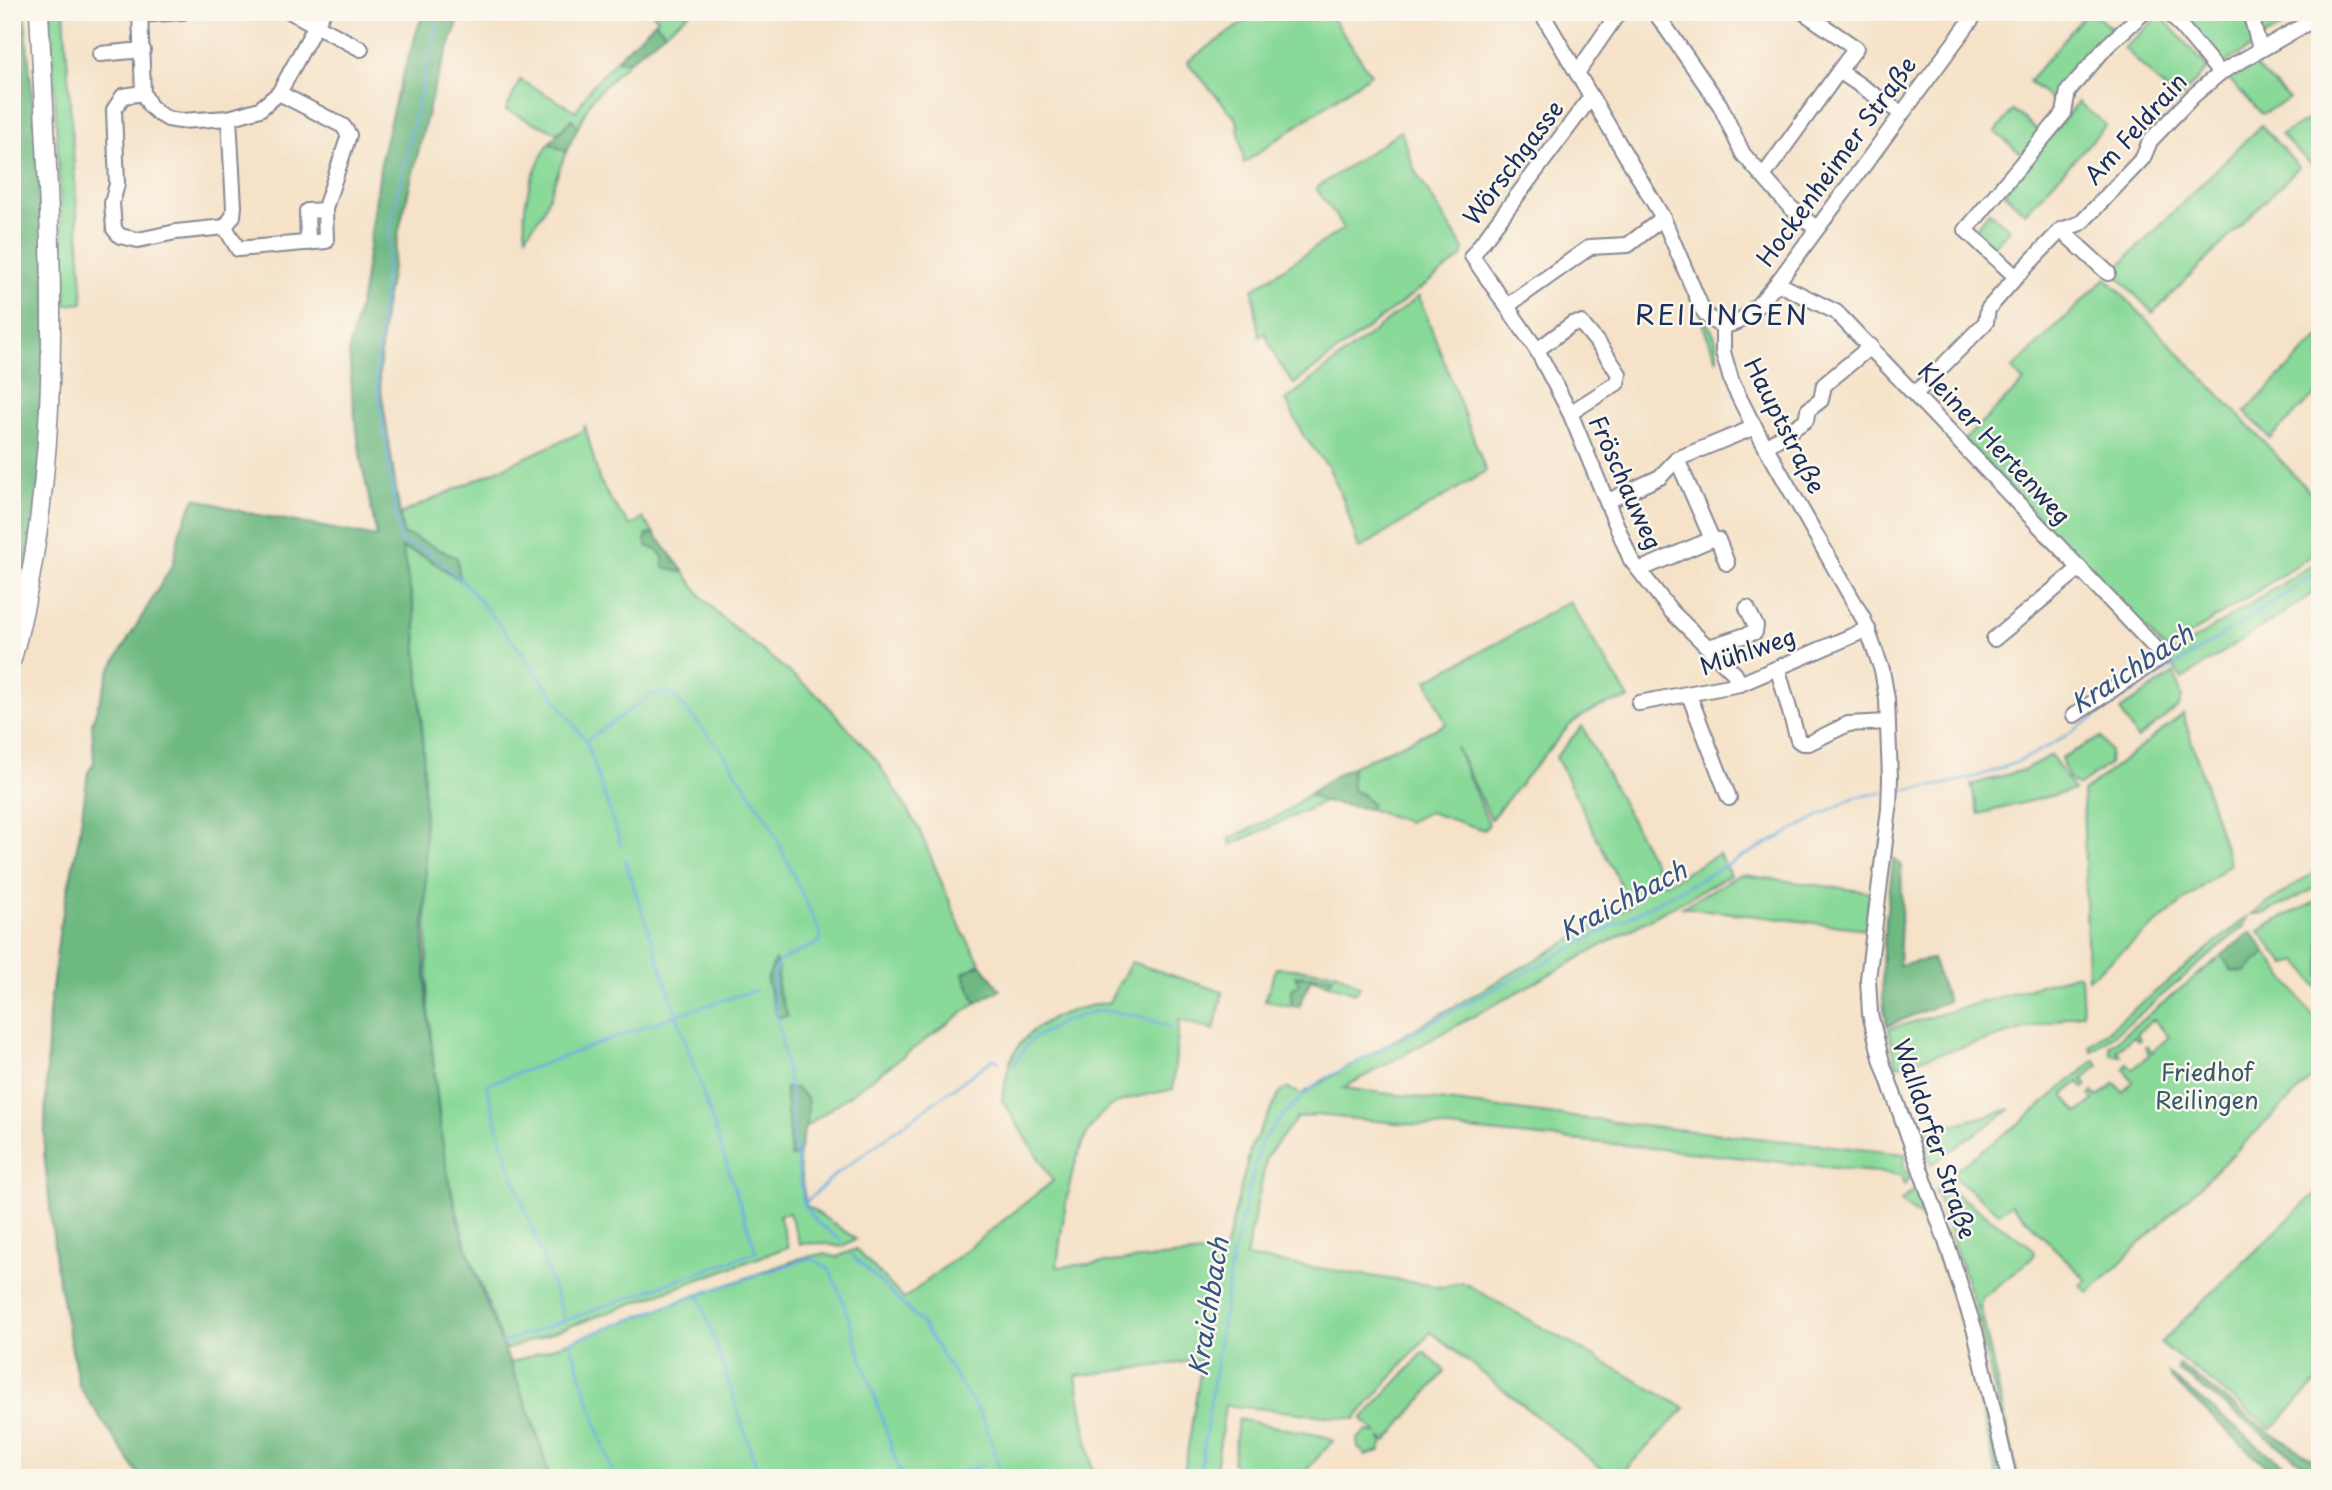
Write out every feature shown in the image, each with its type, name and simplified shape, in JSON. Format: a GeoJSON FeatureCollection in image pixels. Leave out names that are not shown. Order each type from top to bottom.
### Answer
{"type":"FeatureCollection","features":[{"type":"Feature","properties":{"kind":"main road"},"geometry":{"type":"LineString","coordinates":[[12,659],[35,552],[52,374],[52,301],[40,12]]}},
{"type":"Feature","properties":{"kind":"street"},"geometry":{"type":"LineString","coordinates":[[183,12],[140,14],[144,93],[150,106],[167,119],[229,118],[260,109],[279,93],[320,19]]}},
{"type":"Feature","properties":{"kind":"street"},"geometry":{"type":"LineString","coordinates":[[291,12],[320,19],[361,49]]}},
{"type":"Feature","properties":{"kind":"street"},"geometry":{"type":"LineString","coordinates":[[1541,12],[1663,218],[1702,309],[1709,318],[1723,325]]}},
{"type":"Feature","properties":{"kind":"street"},"geometry":{"type":"LineString","coordinates":[[1577,73],[1619,12]]}},
{"type":"Feature","properties":{"kind":"street"},"geometry":{"type":"LineString","coordinates":[[1655,12],[1720,105],[1743,154],[1790,207],[1816,228]]}},
{"type":"Feature","properties":{"kind":"street"},"geometry":{"type":"LineString","coordinates":[[1764,176],[1856,48],[1803,12]]}},
{"type":"Feature","properties":{"kind":"street","name":"Hockenheimer Straße"},"geometry":{"type":"LineString","coordinates":[[1723,325],[1732,325],[1747,316],[1777,283],[1976,12]]}},
{"type":"Feature","properties":{"kind":"street"},"geometry":{"type":"LineString","coordinates":[[2016,277],[1966,230],[2064,113],[2068,91],[2107,46],[2144,12]]}},
{"type":"Feature","properties":{"kind":"street"},"geometry":{"type":"LineString","coordinates":[[2169,12],[2220,73]]}},
{"type":"Feature","properties":{"kind":"street"},"geometry":{"type":"LineString","coordinates":[[2250,12],[2260,49]]}},
{"type":"Feature","properties":{"kind":"street","name":"Am Feldrain"},"geometry":{"type":"LineString","coordinates":[[1915,394],[1986,322],[1988,309],[2016,277],[2061,230],[2081,223],[2143,158],[2150,141],[2193,96],[2220,73],[2320,16]]}},
{"type":"Feature","properties":{"kind":"street"},"geometry":{"type":"LineString","coordinates":[[100,54],[143,50]]}},
{"type":"Feature","properties":{"kind":"street"},"geometry":{"type":"LineString","coordinates":[[1839,71],[1901,113]]}},
{"type":"Feature","properties":{"kind":"street"},"geometry":{"type":"LineString","coordinates":[[144,93],[123,96],[114,110],[117,184],[112,204],[114,229],[120,236],[138,240],[176,232],[225,227],[233,216],[234,207],[229,118]]}},
{"type":"Feature","properties":{"kind":"street"},"geometry":{"type":"LineString","coordinates":[[225,227],[238,249],[326,241],[325,210],[349,135],[343,125],[279,93]]}},
{"type":"Feature","properties":{"kind":"street","name":"Wörschgasse"},"geometry":{"type":"LineString","coordinates":[[1472,256],[1591,97]]}},
{"type":"Feature","properties":{"kind":"street"},"geometry":{"type":"LineString","coordinates":[[1507,306],[1590,247],[1628,244],[1663,218]]}},
{"type":"Feature","properties":{"kind":"street"},"geometry":{"type":"LineString","coordinates":[[2061,230],[2108,273]]}},
{"type":"Feature","properties":{"kind":"street","name":"Fröschauweg"},"geometry":{"type":"LineString","coordinates":[[1472,256],[1536,350],[1570,413],[1631,560],[1671,611],[1735,674],[1740,684]]}},
{"type":"Feature","properties":{"kind":"street","name":"Kleiner Hertenweg"},"geometry":{"type":"LineString","coordinates":[[1777,283],[1836,312],[2163,656],[2074,715]]}},
{"type":"Feature","properties":{"kind":"street","name":"Fröschauweg"},"geometry":{"type":"LineString","coordinates":[[1536,350],[1572,324],[1581,323],[1619,374],[1618,383],[1570,413]]}},
{"type":"Feature","properties":{"kind":"street","name":"Hauptstraße"},"geometry":{"type":"LineString","coordinates":[[1723,325],[1723,352],[1732,383],[1868,629],[1882,670],[1888,722],[1889,809]]}},
{"type":"Feature","properties":{"kind":"street"},"geometry":{"type":"LineString","coordinates":[[1766,447],[1806,420],[1808,410],[1821,400],[1824,385],[1871,346]]}},
{"type":"Feature","properties":{"kind":"street"},"geometry":{"type":"LineString","coordinates":[[1608,501],[1660,477],[1678,459],[1755,428]]}},
{"type":"Feature","properties":{"kind":"street"},"geometry":{"type":"LineString","coordinates":[[1678,459],[1712,539],[1717,540],[1727,563]]}},
{"type":"Feature","properties":{"kind":"street","name":"Fröschauweg"},"geometry":{"type":"LineString","coordinates":[[1639,570],[1712,539]]}},
{"type":"Feature","properties":{"kind":"street"},"geometry":{"type":"LineString","coordinates":[[1994,639],[2080,568]]}},
{"type":"Feature","properties":{"kind":"street"},"geometry":{"type":"LineString","coordinates":[[1709,647],[1755,632],[1747,608]]}},
{"type":"Feature","properties":{"kind":"street","name":"Mühlweg"},"geometry":{"type":"LineString","coordinates":[[1639,704],[1740,684],[1778,670],[1868,629]]}},
{"type":"Feature","properties":{"kind":"street"},"geometry":{"type":"LineString","coordinates":[[1778,670],[1798,740],[1802,743],[1809,743],[1848,724],[1888,722]]}},
{"type":"Feature","properties":{"kind":"street"},"geometry":{"type":"LineString","coordinates":[[1689,695],[1728,798]]}},
{"type":"Feature","properties":{"kind":"street","name":"Walldorfer Straße"},"geometry":{"type":"LineString","coordinates":[[1889,809],[1868,979],[1874,1036],[1972,1320],[2009,1478]]}},
{"type":"Feature","properties":{"kind":"green space"},"geometry":{"type":"Polygon","coordinates":[[[12,12],[24,12],[33,101],[46,279],[47,369],[40,472],[12,644],[12,12]]]}},
{"type":"Feature","properties":{"kind":"green space"},"geometry":{"type":"Polygon","coordinates":[[[50,12],[64,12],[83,303],[66,305],[50,12]]]}},
{"type":"Feature","properties":{"kind":"green space"},"geometry":{"type":"Polygon","coordinates":[[[423,12],[462,12],[434,87],[399,230],[384,312],[379,377],[403,535],[411,536],[457,558],[460,580],[424,556],[402,548],[415,615],[423,748],[426,891],[424,947],[427,1003],[442,1140],[456,1214],[473,1268],[530,1417],[549,1478],[141,1478],[79,1386],[57,1273],[44,1152],[49,1012],[60,927],[79,837],[88,772],[94,763],[92,723],[110,670],[173,564],[180,530],[195,498],[243,512],[377,537],[361,460],[349,349],[363,290],[382,155],[396,97],[423,12]]]}},
{"type":"Feature","properties":{"kind":"green space"},"geometry":{"type":"Polygon","coordinates":[[[652,12],[691,12],[665,32],[655,22],[658,19],[652,12]]]}},
{"type":"Feature","properties":{"kind":"green space"},"geometry":{"type":"Polygon","coordinates":[[[1258,12],[1328,12],[1371,74],[1244,163],[1237,120],[1187,62],[1258,12]]]}},
{"type":"Feature","properties":{"kind":"green space"},"geometry":{"type":"Polygon","coordinates":[[[2087,12],[2092,12],[2115,32],[2053,101],[2029,81],[2087,12]]]}},
{"type":"Feature","properties":{"kind":"green space"},"geometry":{"type":"Polygon","coordinates":[[[2178,12],[2245,12],[2254,46],[2224,63],[2178,12]]]}},
{"type":"Feature","properties":{"kind":"green space"},"geometry":{"type":"Polygon","coordinates":[[[2252,12],[2291,12],[2293,20],[2261,39],[2252,12]]]}},
{"type":"Feature","properties":{"kind":"green space"},"geometry":{"type":"Polygon","coordinates":[[[2160,15],[2207,69],[2177,101],[2124,48],[2160,15]]]}},
{"type":"Feature","properties":{"kind":"green space"},"geometry":{"type":"Polygon","coordinates":[[[655,22],[665,32],[629,61],[616,60],[655,22]]]}},
{"type":"Feature","properties":{"kind":"green space"},"geometry":{"type":"Polygon","coordinates":[[[616,60],[629,61],[591,100],[578,127],[572,119],[557,133],[506,110],[520,80],[576,111],[591,87],[616,60]]]}},
{"type":"Feature","properties":{"kind":"green space"},"geometry":{"type":"Polygon","coordinates":[[[2252,63],[2289,99],[2262,114],[2227,77],[2252,63]]]}},
{"type":"Feature","properties":{"kind":"green space"},"geometry":{"type":"Polygon","coordinates":[[[2078,102],[2106,125],[2025,213],[2004,193],[2078,102]]]}},
{"type":"Feature","properties":{"kind":"green space"},"geometry":{"type":"Polygon","coordinates":[[[2013,110],[2041,133],[2023,155],[1995,132],[2013,110]]]}},
{"type":"Feature","properties":{"kind":"green space"},"geometry":{"type":"Polygon","coordinates":[[[2320,113],[2320,173],[2281,135],[2320,113]]]}},
{"type":"Feature","properties":{"kind":"green space"},"geometry":{"type":"Polygon","coordinates":[[[572,119],[578,127],[566,152],[549,143],[572,119]]]}},
{"type":"Feature","properties":{"kind":"green space"},"geometry":{"type":"Polygon","coordinates":[[[2261,125],[2299,167],[2153,313],[2113,272],[2261,125]]]}},
{"type":"Feature","properties":{"kind":"green space"},"geometry":{"type":"Polygon","coordinates":[[[1401,131],[1415,171],[1464,249],[1462,257],[1294,384],[1277,360],[1265,333],[1259,337],[1253,289],[1344,228],[1316,188],[1401,131]]]}},
{"type":"Feature","properties":{"kind":"green space"},"geometry":{"type":"Polygon","coordinates":[[[549,143],[566,152],[543,212],[526,236],[526,199],[537,165],[549,143]]]}},
{"type":"Feature","properties":{"kind":"green space"},"geometry":{"type":"Polygon","coordinates":[[[1989,212],[2010,229],[1991,249],[1977,236],[1976,228],[1989,212]]]}},
{"type":"Feature","properties":{"kind":"green space"},"geometry":{"type":"Polygon","coordinates":[[[2106,278],[2320,503],[2320,550],[2166,650],[1964,440],[2024,382],[2012,369],[2106,278]]]}},
{"type":"Feature","properties":{"kind":"green space"},"geometry":{"type":"Polygon","coordinates":[[[1419,296],[1486,471],[1359,549],[1344,501],[1329,468],[1303,435],[1286,400],[1419,296]]]}},
{"type":"Feature","properties":{"kind":"green space"},"geometry":{"type":"Polygon","coordinates":[[[1701,321],[1708,325],[1714,334],[1717,360],[1701,321]]]}},
{"type":"Feature","properties":{"kind":"green space"},"geometry":{"type":"Polygon","coordinates":[[[2320,336],[2320,390],[2270,438],[2245,412],[2320,336]]]}},
{"type":"Feature","properties":{"kind":"green space"},"geometry":{"type":"Polygon","coordinates":[[[585,426],[599,479],[612,502],[631,526],[642,518],[654,533],[647,535],[647,546],[659,550],[679,572],[684,572],[722,618],[821,698],[877,761],[919,829],[962,931],[981,964],[963,973],[976,1003],[803,1129],[808,1115],[791,1157],[798,1157],[806,1205],[856,1239],[841,1247],[822,1243],[800,1244],[789,1213],[779,1215],[788,1247],[505,1350],[464,1239],[444,1160],[428,1009],[423,748],[415,615],[402,548],[424,556],[460,579],[403,535],[400,514],[582,432],[585,426]],[[775,961],[767,980],[777,1017],[787,1016],[778,992],[778,968],[775,961]]]}},
{"type":"Feature","properties":{"kind":"green space"},"geometry":{"type":"Polygon","coordinates":[[[654,533],[684,572],[664,567],[660,553],[647,546],[647,535],[654,533]]]}},
{"type":"Feature","properties":{"kind":"green space"},"geometry":{"type":"Polygon","coordinates":[[[2320,560],[2320,589],[2182,679],[2167,657],[2320,560]]]}},
{"type":"Feature","properties":{"kind":"green space"},"geometry":{"type":"Polygon","coordinates":[[[1569,601],[1629,699],[1596,708],[1568,727],[1491,819],[1456,747],[1489,824],[1484,830],[1429,812],[1408,822],[1369,809],[1371,804],[1362,794],[1352,790],[1352,767],[1446,724],[1427,680],[1569,601]]]}},
{"type":"Feature","properties":{"kind":"green space"},"geometry":{"type":"Polygon","coordinates":[[[2174,673],[2182,697],[2179,706],[2137,739],[2120,710],[2174,673]]]}},
{"type":"Feature","properties":{"kind":"green space"},"geometry":{"type":"Polygon","coordinates":[[[2183,714],[2230,864],[2088,979],[2083,792],[2183,714]]]}},
{"type":"Feature","properties":{"kind":"green space"},"geometry":{"type":"Polygon","coordinates":[[[1582,726],[1665,884],[1719,854],[1730,875],[1343,1088],[1629,1124],[1906,1154],[1903,1168],[1910,1177],[1904,1185],[1901,1175],[1315,1115],[1297,1118],[1267,1156],[1246,1257],[1442,1287],[1462,1282],[1685,1408],[1617,1478],[1431,1332],[1355,1419],[1225,1405],[1215,1478],[1183,1478],[1202,1360],[1076,1376],[1094,1478],[549,1478],[539,1438],[510,1363],[801,1258],[823,1254],[837,1257],[856,1249],[904,1299],[1053,1181],[1002,1100],[1010,1062],[1027,1036],[1051,1019],[1109,1002],[1131,962],[1223,992],[1214,1030],[1179,1020],[1173,1089],[1115,1104],[1100,1115],[1088,1132],[1071,1177],[1057,1267],[1225,1251],[1251,1147],[1280,1092],[1287,1088],[1301,1094],[1631,905],[1556,757],[1582,726]]]}},
{"type":"Feature","properties":{"kind":"green space"},"geometry":{"type":"Polygon","coordinates":[[[2101,737],[2110,751],[2109,764],[2079,786],[2075,784],[2069,778],[2061,758],[2101,737]]]}},
{"type":"Feature","properties":{"kind":"green space"},"geometry":{"type":"Polygon","coordinates":[[[2051,755],[2074,790],[1979,814],[1971,785],[2023,770],[2051,755]]]}},
{"type":"Feature","properties":{"kind":"green space"},"geometry":{"type":"Polygon","coordinates":[[[1352,767],[1352,790],[1362,794],[1372,805],[1369,809],[1324,802],[1309,794],[1334,776],[1352,767]]]}},
{"type":"Feature","properties":{"kind":"green space"},"geometry":{"type":"Polygon","coordinates":[[[1309,794],[1324,802],[1231,845],[1229,839],[1283,813],[1309,794]]]}},
{"type":"Feature","properties":{"kind":"green space"},"geometry":{"type":"Polygon","coordinates":[[[1893,858],[1901,866],[1899,965],[1932,959],[1948,1001],[1887,1026],[1882,963],[1893,858]]]}},
{"type":"Feature","properties":{"kind":"green space"},"geometry":{"type":"Polygon","coordinates":[[[2320,868],[2320,886],[2265,913],[2252,914],[2320,868]]]}},
{"type":"Feature","properties":{"kind":"green space"},"geometry":{"type":"Polygon","coordinates":[[[1743,875],[1870,892],[1866,929],[1682,907],[1743,875]]]}},
{"type":"Feature","properties":{"kind":"green space"},"geometry":{"type":"Polygon","coordinates":[[[2320,900],[2320,991],[2298,961],[2286,965],[2259,931],[2320,900]]]}},
{"type":"Feature","properties":{"kind":"green space"},"geometry":{"type":"Polygon","coordinates":[[[2247,917],[2244,926],[2091,1052],[2090,1045],[2247,917]]]}},
{"type":"Feature","properties":{"kind":"green space"},"geometry":{"type":"Polygon","coordinates":[[[2249,933],[2253,934],[2266,952],[2245,972],[2231,971],[2222,955],[2249,933]]]}},
{"type":"Feature","properties":{"kind":"green space","name":"Friedhof Reilingen"},"geometry":{"type":"Polygon","coordinates":[[[2266,952],[2320,1026],[2320,1070],[2089,1293],[2080,1285],[2086,1280],[2011,1204],[1999,1213],[1950,1174],[2021,1122],[2095,1060],[2099,1065],[2083,1079],[2087,1085],[2084,1088],[2079,1082],[2063,1095],[2078,1113],[2094,1100],[2090,1095],[2093,1092],[2098,1097],[2115,1083],[2123,1092],[2133,1082],[2124,1069],[2127,1063],[2133,1069],[2149,1055],[2145,1048],[2147,1046],[2152,1052],[2169,1037],[2154,1019],[2137,1033],[2141,1039],[2139,1041],[2134,1036],[2117,1050],[2121,1056],[2111,1055],[2110,1046],[2222,955],[2231,971],[2245,972],[2266,952]]]}},
{"type":"Feature","properties":{"kind":"green space"},"geometry":{"type":"Polygon","coordinates":[[[775,960],[778,968],[778,992],[788,1016],[777,1017],[767,980],[775,960]]]}},
{"type":"Feature","properties":{"kind":"green space"},"geometry":{"type":"Polygon","coordinates":[[[981,964],[1000,990],[976,1003],[963,973],[981,964]]]}},
{"type":"Feature","properties":{"kind":"green space"},"geometry":{"type":"Polygon","coordinates":[[[1276,968],[1336,972],[1360,986],[1356,993],[1328,984],[1332,978],[1299,975],[1299,984],[1291,991],[1292,1006],[1265,1001],[1276,968]]]}},
{"type":"Feature","properties":{"kind":"green space"},"geometry":{"type":"Polygon","coordinates":[[[2078,974],[2081,977],[2083,1013],[1896,1066],[1889,1029],[2078,974]]]}},
{"type":"Feature","properties":{"kind":"green space"},"geometry":{"type":"Polygon","coordinates":[[[1295,976],[1333,977],[1328,984],[1311,978],[1299,1007],[1292,1006],[1291,991],[1299,983],[1295,976]]]}},
{"type":"Feature","properties":{"kind":"green space"},"geometry":{"type":"Polygon","coordinates":[[[785,1088],[796,1088],[807,1098],[808,1115],[798,1157],[791,1157],[785,1088]]]}},
{"type":"Feature","properties":{"kind":"green space"},"geometry":{"type":"Polygon","coordinates":[[[2011,1109],[1933,1163],[1931,1164],[1920,1134],[2011,1109]]]}},
{"type":"Feature","properties":{"kind":"green space"},"geometry":{"type":"Polygon","coordinates":[[[1939,1185],[1946,1187],[2030,1246],[2034,1253],[2031,1259],[1982,1298],[1980,1305],[2018,1478],[2015,1478],[1975,1306],[1936,1192],[1939,1185]]]}},
{"type":"Feature","properties":{"kind":"green space"},"geometry":{"type":"Polygon","coordinates":[[[2320,1189],[2320,1378],[2272,1429],[2160,1343],[2320,1189]]]}},
{"type":"Feature","properties":{"kind":"green space"},"geometry":{"type":"Polygon","coordinates":[[[1914,1190],[1921,1195],[1961,1303],[2001,1478],[1997,1478],[1966,1336],[1947,1279],[1921,1217],[1900,1202],[1914,1190]]]}},
{"type":"Feature","properties":{"kind":"green space"},"geometry":{"type":"Polygon","coordinates":[[[1424,1352],[1445,1371],[1386,1442],[1380,1437],[1383,1442],[1380,1451],[1365,1455],[1358,1447],[1357,1440],[1366,1431],[1376,1433],[1362,1419],[1424,1352]]]}},
{"type":"Feature","properties":{"kind":"green space"},"geometry":{"type":"Polygon","coordinates":[[[2178,1364],[2264,1428],[2320,1464],[2320,1477],[2177,1369],[2178,1364]]]}},
{"type":"Feature","properties":{"kind":"green space"},"geometry":{"type":"Polygon","coordinates":[[[2169,1374],[2267,1453],[2304,1478],[2278,1478],[2171,1379],[2169,1374]]]}},
{"type":"Feature","properties":{"kind":"green space"},"geometry":{"type":"Polygon","coordinates":[[[1238,1419],[1327,1437],[1333,1441],[1299,1478],[1241,1478],[1233,1462],[1238,1419]]]}},
{"type":"Feature","properties":{"kind":"waterway"},"geometry":{"type":"LineString","coordinates":[[439,14],[390,226],[376,377],[400,542],[423,549],[448,567],[469,588],[520,650],[586,741]]}},
{"type":"Feature","properties":{"kind":"waterway","name":"Kraichbach"},"geometry":{"type":"LineString","coordinates":[[1894,791],[1957,782],[1996,770],[2035,753],[2271,604],[2320,569]]}},
{"type":"Feature","properties":{"kind":"waterway"},"geometry":{"type":"LineString","coordinates":[[621,845],[586,741],[652,694],[672,693],[723,752],[769,822],[821,935],[820,942],[778,962],[772,987],[791,1095],[793,1133],[804,1204]]}},
{"type":"Feature","properties":{"kind":"waterway","name":"Kraichbach"},"geometry":{"type":"LineString","coordinates":[[1199,1478],[1232,1258],[1260,1145],[1287,1111],[1319,1082],[1853,798],[1884,792]]}},
{"type":"Feature","properties":{"kind":"waterway"},"geometry":{"type":"LineString","coordinates":[[502,1343],[756,1252],[625,860]]}},
{"type":"Feature","properties":{"kind":"waterway"},"geometry":{"type":"LineString","coordinates":[[565,1321],[507,1158],[486,1085],[676,1015],[756,990]]}},
{"type":"Feature","properties":{"kind":"waterway"},"geometry":{"type":"LineString","coordinates":[[1014,1065],[1029,1041],[1064,1021],[1099,1010],[1135,1015],[1171,1027]]}},
{"type":"Feature","properties":{"kind":"waterway"},"geometry":{"type":"LineString","coordinates":[[841,1241],[815,1220],[804,1204],[835,1175],[993,1059],[999,1062]]}},
{"type":"Feature","properties":{"kind":"waterway"},"geometry":{"type":"LineString","coordinates":[[852,1255],[921,1322],[985,1422],[1002,1478]]}},
{"type":"Feature","properties":{"kind":"waterway"},"geometry":{"type":"LineString","coordinates":[[614,1478],[570,1342],[699,1294],[811,1258],[829,1269],[840,1293],[902,1478]]}},
{"type":"Feature","properties":{"kind":"waterway"},"geometry":{"type":"LineString","coordinates":[[699,1294],[760,1478]]}},
{"type":"Feature","properties":{"kind":"waterway"},"geometry":{"type":"LineString","coordinates":[[941,1478],[983,1465]]}},
{"type":"Feature","properties":{"kind":"district","name":"REILINGEN"},"geometry":{"type":"Point","coordinates":[1722,315]}}]}
